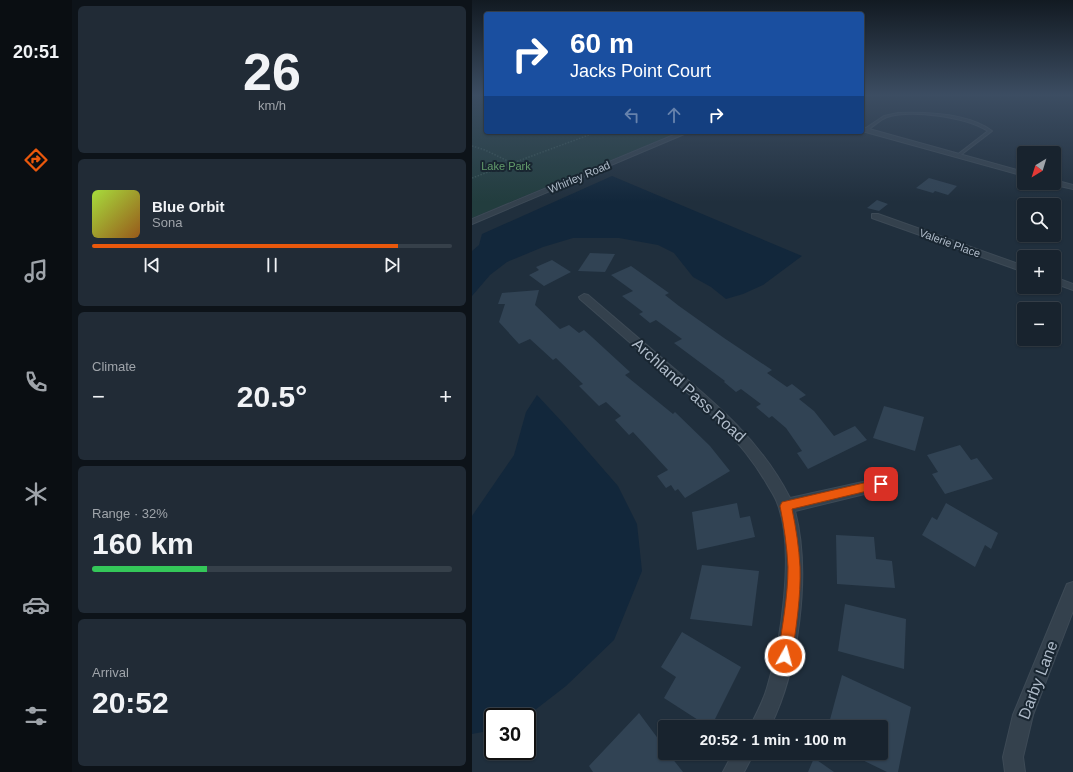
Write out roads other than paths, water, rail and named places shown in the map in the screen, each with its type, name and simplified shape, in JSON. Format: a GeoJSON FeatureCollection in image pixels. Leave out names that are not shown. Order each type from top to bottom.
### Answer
{"type":"FeatureCollection","features":[{"type":"Feature","properties":{"kind":"street"},"geometry":{"type":"LineString","coordinates":[[864,130],[1017,172]]}},
{"type":"Feature","properties":{"kind":"street","name":"Whirley Road"},"geometry":{"type":"LineString","coordinates":[[472,222],[681,134]]}},
{"type":"Feature","properties":{"kind":"street"},"geometry":{"type":"LineString","coordinates":[[1061,184],[1073,187]]}},
{"type":"Feature","properties":{"kind":"street","name":"Valerie Place"},"geometry":{"type":"LineString","coordinates":[[876,216],[1017,267]]}},
{"type":"Feature","properties":{"kind":"street"},"geometry":{"type":"LineString","coordinates":[[1061,283],[1073,287]]}},
{"type":"Feature","properties":{"kind":"street","name":"Archland Pass Road"},"geometry":{"type":"LineString","coordinates":[[584,297],[723,417],[751,448],[770,476],[786,506],[791,534],[794,568],[793,596],[785,656],[764,720]]}},
{"type":"Feature","properties":{"kind":"street"},"geometry":{"type":"LineString","coordinates":[[786,506],[881,484]]}},
{"type":"Feature","properties":{"kind":"street","name":"Darby Lane"},"geometry":{"type":"LineString","coordinates":[[1015,772],[1013,757],[1024,715],[1073,590]]}},
{"type":"Feature","properties":{"kind":"street"},"geometry":{"type":"LineString","coordinates":[[734,772],[740,760]]}},
{"type":"Feature","properties":{"kind":"lane"},"geometry":{"type":"LineString","coordinates":[[958,156],[990,131],[989,130]]}},
{"type":"Feature","properties":{"kind":"water"},"geometry":{"type":"Polygon","coordinates":[[[612,176],[802,256],[763,285],[743,294],[726,299],[711,287],[693,277],[674,253],[658,245],[619,238],[573,238],[543,247],[507,262],[490,275],[472,296],[472,251],[479,245],[482,234],[612,176]]]}},
{"type":"Feature","properties":{"kind":"water"},"geometry":{"type":"Polygon","coordinates":[[[537,395],[618,486],[637,524],[642,571],[614,640],[566,686],[536,709],[536,708],[484,708],[484,732],[472,734],[472,516],[514,455],[526,412],[537,395]]]}},
{"type":"Feature","properties":{"kind":"park label","name":"Lake Park"},"geometry":{"type":"Point","coordinates":[506,166]}}]}
